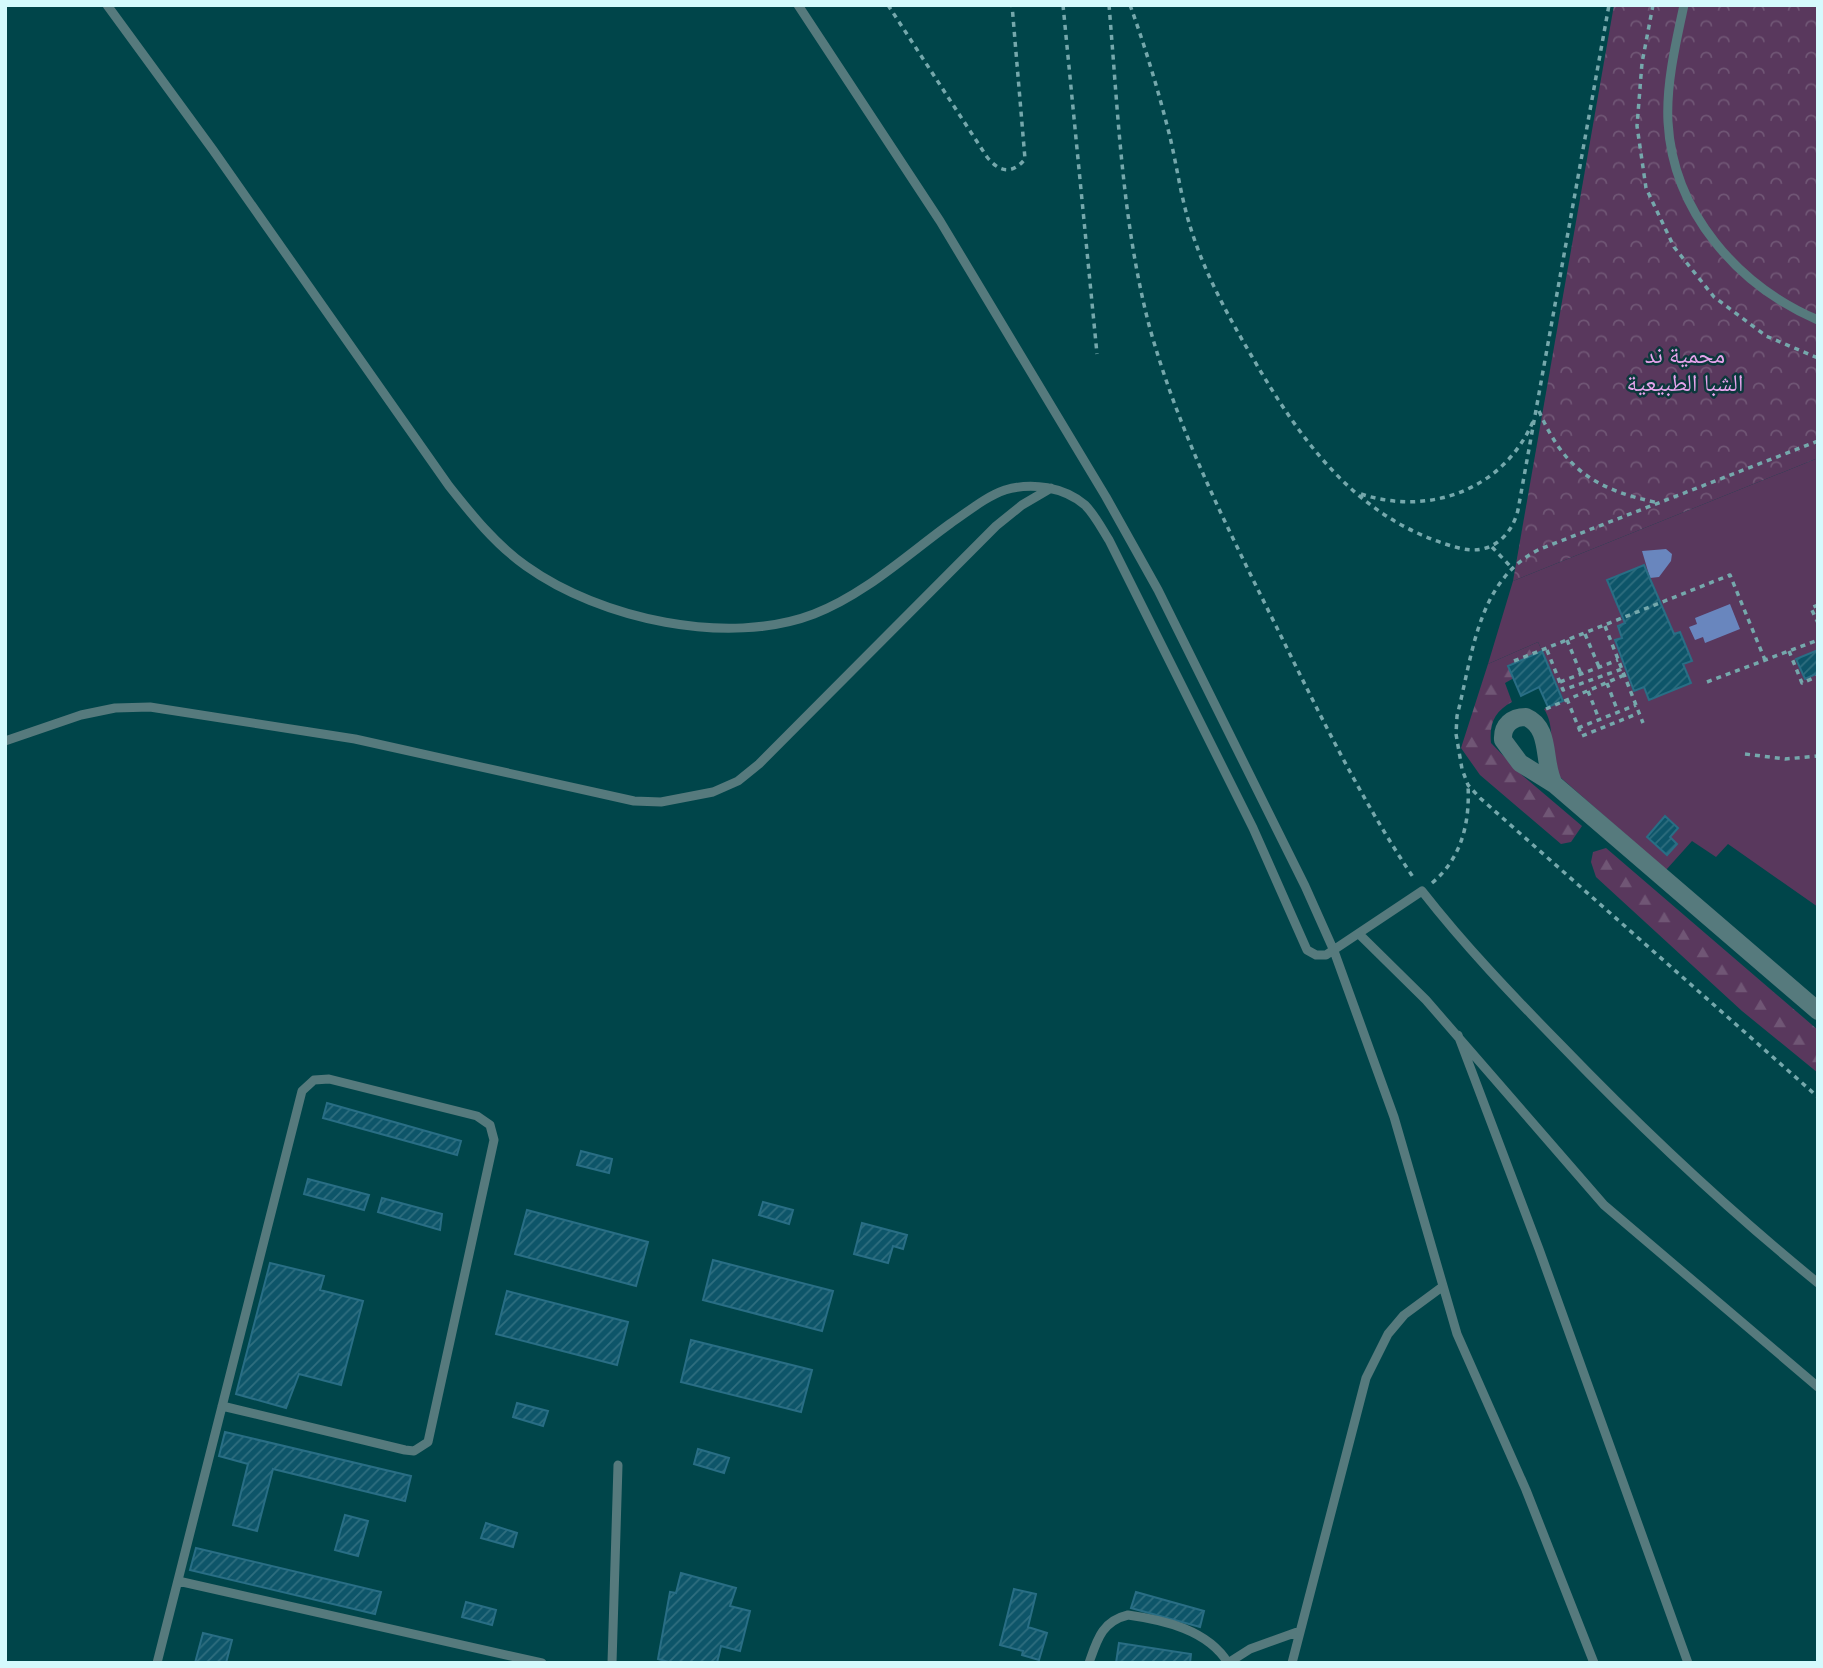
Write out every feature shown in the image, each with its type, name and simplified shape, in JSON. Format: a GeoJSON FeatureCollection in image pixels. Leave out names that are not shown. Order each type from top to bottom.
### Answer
{"type":"FeatureCollection","features":[{"type":"Feature","properties":{"kind":"street"},"geometry":{"type":"LineString","coordinates":[[1554,784],[1546,764],[1542,731],[1526,718],[1515,719],[1506,725],[1502,735],[1504,744],[1531,771],[1554,784],[1818,1011]]}},
{"type":"Feature","properties":{"kind":"lane"},"geometry":{"type":"LineString","coordinates":[[107,5],[466,508],[484,530],[526,566],[575,594],[627,614],[717,628],[784,624],[816,613],[846,598],[986,498],[1029,486],[1051,488],[1070,495],[1086,507],[1109,540],[1253,828],[1301,942],[1307,950],[1316,955],[1334,951],[1422,891],[1503,987],[1630,1116],[1742,1221],[1818,1283]]}},
{"type":"Feature","properties":{"kind":"lane"},"geometry":{"type":"LineString","coordinates":[[798,5],[954,244],[1106,497],[1158,590],[1305,886],[1334,951],[1394,1117],[1441,1287],[1476,1378],[1554,1558],[1594,1663]]}},
{"type":"Feature","properties":{"kind":"lane"},"geometry":{"type":"LineString","coordinates":[[1684,5],[1672,67],[1668,122],[1679,177],[1703,228],[1739,272],[1784,306],[1818,320]]}},
{"type":"Feature","properties":{"kind":"lane"},"geometry":{"type":"LineString","coordinates":[[5,741],[81,715],[115,708],[150,707],[355,739],[634,801],[687,799],[738,781],[760,764],[996,526],[1022,505],[1051,488]]}},
{"type":"Feature","properties":{"kind":"lane"},"geometry":{"type":"LineString","coordinates":[[1359,934],[1394,966],[1458,1035],[1604,1205],[1818,1387]]}},
{"type":"Feature","properties":{"kind":"lane"},"geometry":{"type":"LineString","coordinates":[[1458,1035],[1539,1249],[1688,1663]]}},
{"type":"Feature","properties":{"kind":"lane"},"geometry":{"type":"LineString","coordinates":[[157,1663],[178,1581],[222,1406],[300,1098],[307,1085],[314,1080],[330,1079],[484,1120],[493,1132],[494,1140],[428,1442],[414,1451],[405,1450],[222,1406]]}},
{"type":"Feature","properties":{"kind":"lane"},"geometry":{"type":"LineString","coordinates":[[1292,1663],[1366,1378],[1375,1355],[1404,1315],[1441,1287]]}},
{"type":"Feature","properties":{"kind":"lane"},"geometry":{"type":"LineString","coordinates":[[612,1663],[618,1465]]}},
{"type":"Feature","properties":{"kind":"lane"},"geometry":{"type":"LineString","coordinates":[[178,1581],[542,1663]]}},
{"type":"Feature","properties":{"kind":"lane"},"geometry":{"type":"LineString","coordinates":[[1089,1663],[1102,1629],[1118,1617],[1128,1615],[1196,1634],[1215,1646],[1228,1663],[1250,1649],[1300,1631]]}},
{"type":"Feature","properties":{"kind":"path"},"geometry":{"type":"LineString","coordinates":[[888,5],[987,157],[995,166],[1006,171],[1017,168],[1025,159],[1012,5]]}},
{"type":"Feature","properties":{"kind":"path"},"geometry":{"type":"LineString","coordinates":[[1063,5],[1097,354]]}},
{"type":"Feature","properties":{"kind":"path"},"geometry":{"type":"LineString","coordinates":[[1109,5],[1135,258],[1167,386],[1217,508],[1326,726],[1390,842],[1422,891],[1440,876],[1455,856],[1465,834],[1469,809],[1468,785],[1457,751],[1457,716],[1485,611],[1499,580],[1511,567],[1540,549],[1662,504],[1818,441]]}},
{"type":"Feature","properties":{"kind":"path"},"geometry":{"type":"LineString","coordinates":[[1130,5],[1161,99],[1189,224],[1214,289],[1272,391],[1305,442],[1328,469],[1356,492],[1407,527],[1450,545],[1471,550],[1492,547],[1502,540],[1515,522],[1538,409],[1609,5]]}},
{"type":"Feature","properties":{"kind":"path"},"geometry":{"type":"LineString","coordinates":[[1356,492],[1400,503],[1444,499],[1466,491],[1503,466],[1518,449],[1538,409]]}},
{"type":"Feature","properties":{"kind":"path"},"geometry":{"type":"LineString","coordinates":[[1538,409],[1555,442],[1578,470],[1608,489],[1662,504]]}},
{"type":"Feature","properties":{"kind":"path"},"geometry":{"type":"LineString","coordinates":[[1492,547],[1511,567]]}},
{"type":"Feature","properties":{"kind":"path"},"geometry":{"type":"LineString","coordinates":[[1514,662],[1730,575],[1765,660]]}},
{"type":"Feature","properties":{"kind":"path"},"geometry":{"type":"LineString","coordinates":[[1818,605],[1811,608],[1818,623]]}},
{"type":"Feature","properties":{"kind":"path"},"geometry":{"type":"LineString","coordinates":[[1605,626],[1643,723]]}},
{"type":"Feature","properties":{"kind":"path"},"geometry":{"type":"LineString","coordinates":[[1585,634],[1600,667]]}},
{"type":"Feature","properties":{"kind":"path"},"geometry":{"type":"LineString","coordinates":[[1567,640],[1581,674]]}},
{"type":"Feature","properties":{"kind":"path"},"geometry":{"type":"LineString","coordinates":[[1707,682],[1818,640]]}},
{"type":"Feature","properties":{"kind":"path"},"geometry":{"type":"LineString","coordinates":[[1546,649],[1563,691],[1622,669]]}},
{"type":"Feature","properties":{"kind":"path"},"geometry":{"type":"LineString","coordinates":[[1789,651],[1802,683],[1818,676]]}},
{"type":"Feature","properties":{"kind":"path"},"geometry":{"type":"LineString","coordinates":[[1560,682],[1618,660]]}},
{"type":"Feature","properties":{"kind":"path"},"geometry":{"type":"LineString","coordinates":[[1526,718],[1624,675]]}},
{"type":"Feature","properties":{"kind":"path"},"geometry":{"type":"LineString","coordinates":[[1607,683],[1618,712]]}},
{"type":"Feature","properties":{"kind":"path"},"geometry":{"type":"LineString","coordinates":[[1588,691],[1599,719]]}},
{"type":"Feature","properties":{"kind":"path"},"geometry":{"type":"LineString","coordinates":[[1567,699],[1582,736],[1639,713]]}},
{"type":"Feature","properties":{"kind":"path"},"geometry":{"type":"LineString","coordinates":[[1578,728],[1636,705]]}},
{"type":"Feature","properties":{"kind":"path"},"geometry":{"type":"LineString","coordinates":[[1745,754],[1785,759],[1818,756]]}},
{"type":"Feature","properties":{"kind":"path"},"geometry":{"type":"LineString","coordinates":[[1468,785],[1492,810],[1581,884],[1664,963],[1818,1097]]}},
{"type":"Feature","properties":{"kind":"green space","name":"محمية ند الشبا الطبيعية"},"geometry":{"type":"Polygon","coordinates":[[[1614,5],[1818,5],[1818,458],[1513,581],[1614,5]]]}},
{"type":"Feature","properties":{"kind":"green space"},"geometry":{"type":"Polygon","coordinates":[[[1818,458],[1818,907],[1728,844],[1716,857],[1692,841],[1666,870],[1560,777],[1553,760],[1550,726],[1544,709],[1564,701],[1538,642],[1488,664],[1513,581],[1818,458]]]}},
{"type":"Feature","properties":{"kind":"green space"},"geometry":{"type":"Polygon","coordinates":[[[1538,642],[1542,651],[1508,666],[1514,678],[1505,683],[1512,702],[1494,718],[1491,743],[1523,776],[1582,826],[1571,842],[1561,844],[1480,775],[1461,748],[1488,664],[1538,642]]]}},
{"type":"Feature","properties":{"kind":"green space"},"geometry":{"type":"Polygon","coordinates":[[[1606,848],[1818,1030],[1818,1073],[1742,1011],[1596,877],[1591,862],[1593,852],[1606,848]]]}},
{"type":"Feature","properties":{"kind":"water"},"geometry":{"type":"Polygon","coordinates":[[[1666,549],[1672,554],[1671,561],[1659,577],[1650,578],[1642,551],[1666,549]]]}},
{"type":"Feature","properties":{"kind":"water"},"geometry":{"type":"Polygon","coordinates":[[[1730,604],[1740,629],[1705,643],[1703,637],[1695,640],[1689,627],[1697,624],[1695,618],[1730,604]]]}},
{"type":"Feature","properties":{"kind":"building"},"geometry":{"type":"Polygon","coordinates":[[[1644,565],[1674,634],[1680,632],[1692,661],[1683,664],[1691,683],[1649,700],[1644,687],[1634,691],[1615,640],[1622,638],[1618,626],[1625,623],[1607,580],[1644,565]]]}},
{"type":"Feature","properties":{"kind":"building"},"geometry":{"type":"Polygon","coordinates":[[[1818,650],[1818,673],[1805,679],[1796,659],[1818,650]]]}},
{"type":"Feature","properties":{"kind":"building"},"geometry":{"type":"Polygon","coordinates":[[[1542,651],[1563,701],[1548,707],[1539,687],[1521,696],[1508,666],[1542,651]]]}},
{"type":"Feature","properties":{"kind":"building"},"geometry":{"type":"Polygon","coordinates":[[[1665,816],[1678,828],[1670,837],[1677,844],[1667,855],[1647,837],[1665,816]]]}},
{"type":"Feature","properties":{"kind":"building"},"geometry":{"type":"Polygon","coordinates":[[[327,1103],[461,1141],[457,1155],[323,1118],[327,1103]]]}},
{"type":"Feature","properties":{"kind":"building"},"geometry":{"type":"Polygon","coordinates":[[[581,1151],[612,1159],[609,1173],[577,1165],[581,1151]]]}},
{"type":"Feature","properties":{"kind":"building"},"geometry":{"type":"Polygon","coordinates":[[[308,1179],[369,1195],[364,1210],[304,1194],[308,1179]]]}},
{"type":"Feature","properties":{"kind":"building"},"geometry":{"type":"Polygon","coordinates":[[[382,1198],[442,1214],[440,1230],[378,1212],[382,1198]]]}},
{"type":"Feature","properties":{"kind":"building"},"geometry":{"type":"Polygon","coordinates":[[[763,1202],[793,1210],[789,1224],[759,1215],[763,1202]]]}},
{"type":"Feature","properties":{"kind":"building"},"geometry":{"type":"Polygon","coordinates":[[[527,1210],[648,1242],[636,1286],[515,1254],[527,1210]]]}},
{"type":"Feature","properties":{"kind":"building"},"geometry":{"type":"Polygon","coordinates":[[[862,1223],[907,1235],[903,1249],[893,1246],[888,1263],[854,1254],[862,1223]]]}},
{"type":"Feature","properties":{"kind":"building"},"geometry":{"type":"Polygon","coordinates":[[[713,1260],[833,1291],[822,1331],[703,1300],[713,1260]]]}},
{"type":"Feature","properties":{"kind":"building"},"geometry":{"type":"Polygon","coordinates":[[[270,1263],[324,1276],[320,1290],[363,1301],[341,1385],[299,1374],[286,1408],[236,1394],[270,1263]]]}},
{"type":"Feature","properties":{"kind":"building"},"geometry":{"type":"Polygon","coordinates":[[[507,1291],[628,1322],[617,1365],[496,1334],[507,1291]]]}},
{"type":"Feature","properties":{"kind":"building"},"geometry":{"type":"Polygon","coordinates":[[[691,1340],[812,1370],[801,1412],[681,1382],[691,1340]]]}},
{"type":"Feature","properties":{"kind":"building"},"geometry":{"type":"Polygon","coordinates":[[[517,1403],[548,1411],[543,1426],[513,1417],[517,1403]]]}},
{"type":"Feature","properties":{"kind":"building"},"geometry":{"type":"Polygon","coordinates":[[[225,1432],[411,1476],[405,1501],[273,1469],[257,1531],[233,1525],[248,1464],[219,1456],[225,1432]]]}},
{"type":"Feature","properties":{"kind":"building"},"geometry":{"type":"Polygon","coordinates":[[[698,1449],[729,1458],[724,1473],[694,1464],[698,1449]]]}},
{"type":"Feature","properties":{"kind":"building"},"geometry":{"type":"Polygon","coordinates":[[[345,1515],[368,1521],[358,1556],[335,1550],[345,1515]]]}},
{"type":"Feature","properties":{"kind":"building"},"geometry":{"type":"Polygon","coordinates":[[[486,1523],[517,1533],[513,1547],[481,1538],[486,1523]]]}},
{"type":"Feature","properties":{"kind":"building"},"geometry":{"type":"Polygon","coordinates":[[[196,1548],[381,1592],[375,1614],[190,1570],[196,1548]]]}},
{"type":"Feature","properties":{"kind":"building"},"geometry":{"type":"Polygon","coordinates":[[[681,1573],[736,1588],[730,1606],[750,1611],[740,1651],[721,1646],[717,1663],[672,1663],[658,1659],[670,1592],[676,1593],[681,1573]]]}},
{"type":"Feature","properties":{"kind":"building"},"geometry":{"type":"Polygon","coordinates":[[[1014,1589],[1036,1594],[1028,1627],[1047,1633],[1039,1660],[1022,1655],[1023,1651],[1000,1645],[1014,1589]]]}},
{"type":"Feature","properties":{"kind":"building"},"geometry":{"type":"Polygon","coordinates":[[[1136,1592],[1204,1611],[1200,1627],[1131,1608],[1136,1592]]]}},
{"type":"Feature","properties":{"kind":"building"},"geometry":{"type":"Polygon","coordinates":[[[466,1602],[496,1610],[492,1625],[462,1617],[466,1602]]]}},
{"type":"Feature","properties":{"kind":"building"},"geometry":{"type":"Polygon","coordinates":[[[203,1633],[232,1640],[226,1663],[195,1663],[203,1633]]]}},
{"type":"Feature","properties":{"kind":"building"},"geometry":{"type":"Polygon","coordinates":[[[1119,1643],[1191,1654],[1190,1663],[1116,1663],[1119,1643]]]}}]}
